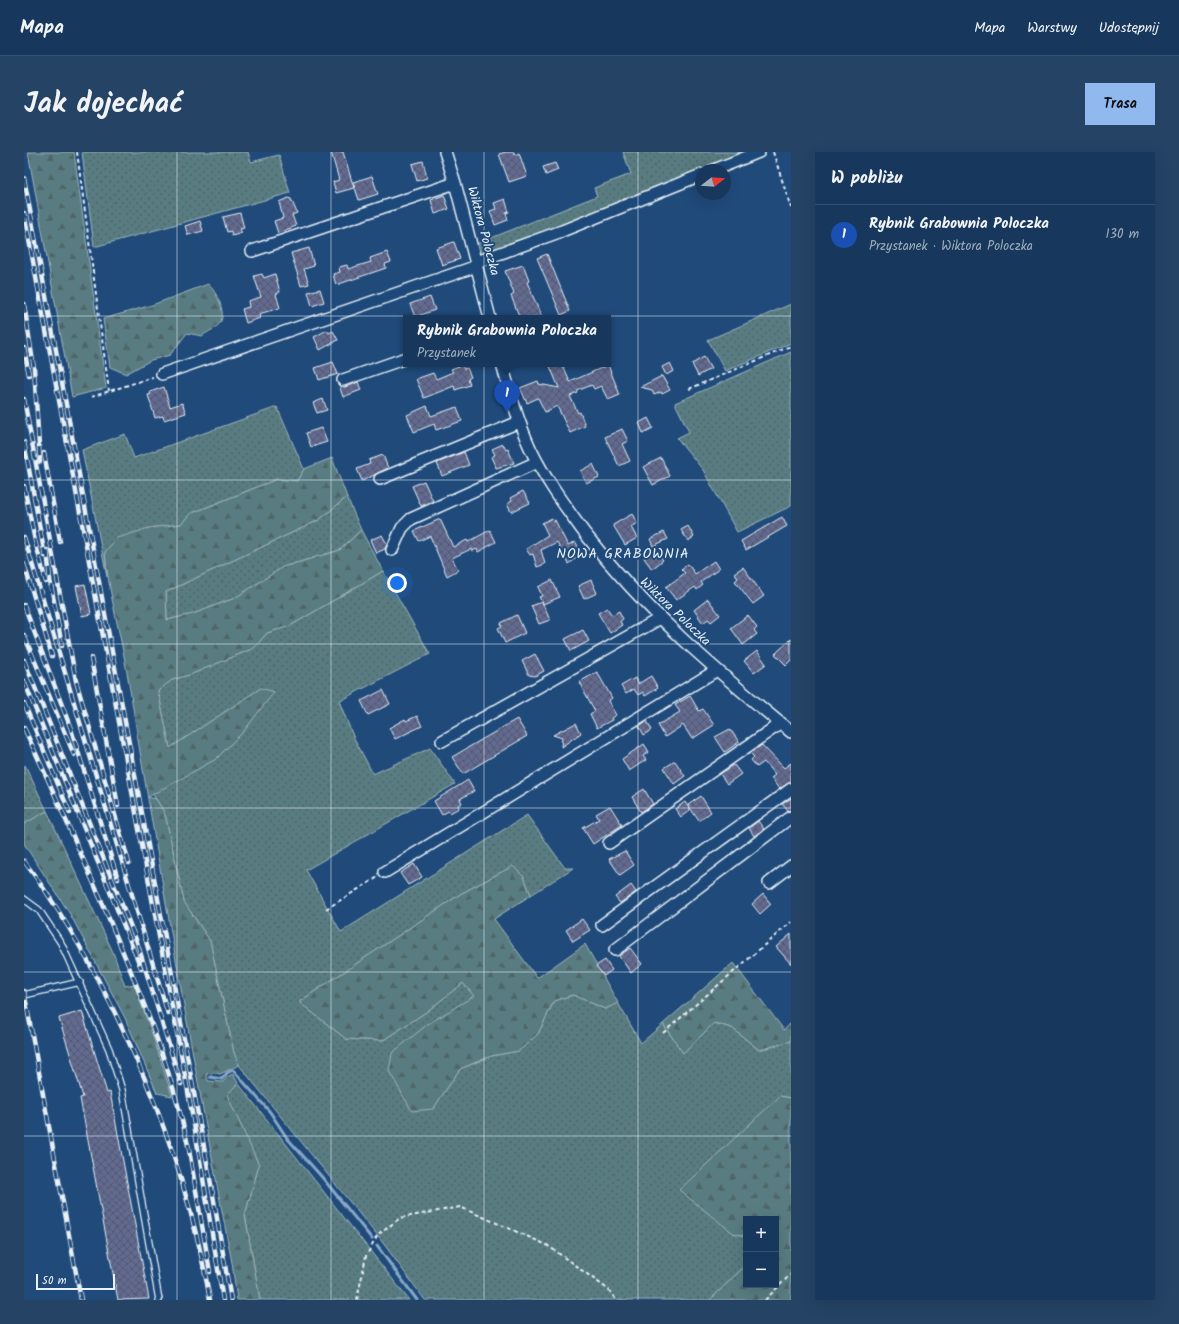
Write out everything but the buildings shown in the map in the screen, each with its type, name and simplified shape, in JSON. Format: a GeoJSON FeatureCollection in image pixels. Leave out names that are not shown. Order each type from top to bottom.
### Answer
{"type":"FeatureCollection","features":[{"type":"Feature","properties":{"kind":"street","name":"Wiktora Poloczka"},"geometry":{"type":"LineString","coordinates":[[445,152],[455,183],[489,315]]}},
{"type":"Feature","properties":{"kind":"street"},"geometry":{"type":"LineString","coordinates":[[729,164],[759,152]]}},
{"type":"Feature","properties":{"kind":"street"},"geometry":{"type":"LineString","coordinates":[[162,374],[477,264],[695,178]]}},
{"type":"Feature","properties":{"kind":"street"},"geometry":{"type":"LineString","coordinates":[[252,251],[455,183]]}},
{"type":"Feature","properties":{"kind":"street"},"geometry":{"type":"LineString","coordinates":[[343,380],[403,359]]}},
{"type":"Feature","properties":{"kind":"street","name":"Wiktora Poloczka"},"geometry":{"type":"LineString","coordinates":[[503,367],[519,422],[537,462],[563,504],[597,548],[628,586],[659,619],[791,732]]}},
{"type":"Feature","properties":{"kind":"street"},"geometry":{"type":"LineString","coordinates":[[380,479],[519,422]]}},
{"type":"Feature","properties":{"kind":"street"},"geometry":{"type":"LineString","coordinates":[[392,550],[402,528],[411,519],[537,462]]}},
{"type":"Feature","properties":{"kind":"street"},"geometry":{"type":"LineString","coordinates":[[442,741],[659,619]]}},
{"type":"Feature","properties":{"kind":"street"},"geometry":{"type":"LineString","coordinates":[[385,872],[717,670]]}},
{"type":"Feature","properties":{"kind":"street"},"geometry":{"type":"LineString","coordinates":[[608,842],[781,723]]}},
{"type":"Feature","properties":{"kind":"street"},"geometry":{"type":"LineString","coordinates":[[602,925],[791,789]]}},
{"type":"Feature","properties":{"kind":"street"},"geometry":{"type":"LineString","coordinates":[[615,950],[791,818]]}},
{"type":"Feature","properties":{"kind":"street"},"geometry":{"type":"LineString","coordinates":[[769,883],[791,866]]}},
{"type":"Feature","properties":{"kind":"lane"},"geometry":{"type":"LineString","coordinates":[[24,899],[39,910],[61,943],[80,982],[109,1049],[122,1090],[159,1300]]}},
{"type":"Feature","properties":{"kind":"lane"},"geometry":{"type":"LineString","coordinates":[[24,995],[80,982]]}},
{"type":"Feature","properties":{"kind":"path"},"geometry":{"type":"LineString","coordinates":[[77,152],[109,391]]}},
{"type":"Feature","properties":{"kind":"path"},"geometry":{"type":"LineString","coordinates":[[773,152],[791,208]]}},
{"type":"Feature","properties":{"kind":"path"},"geometry":{"type":"LineString","coordinates":[[689,389],[791,346]]}},
{"type":"Feature","properties":{"kind":"path"},"geometry":{"type":"LineString","coordinates":[[91,397],[162,374]]}},
{"type":"Feature","properties":{"kind":"path"},"geometry":{"type":"LineString","coordinates":[[326,909],[385,872]]}},
{"type":"Feature","properties":{"kind":"path"},"geometry":{"type":"LineString","coordinates":[[662,1033],[791,922]]}},
{"type":"Feature","properties":{"kind":"path"},"geometry":{"type":"LineString","coordinates":[[357,1300],[366,1256],[378,1235],[400,1218],[460,1207],[546,1245],[610,1290],[616,1300]]}},
{"type":"Feature","properties":{"kind":"path"},"geometry":{"type":"LineString","coordinates":[[766,1300],[791,1274]]}},
{"type":"Feature","properties":{"kind":"green space"},"geometry":{"type":"Polygon","coordinates":[[[28,152],[74,152],[106,388],[72,397],[28,152]]]}},
{"type":"Feature","properties":{"kind":"green space"},"geometry":{"type":"Polygon","coordinates":[[[82,152],[248,152],[251,162],[279,155],[290,193],[94,247],[82,152]]]}},
{"type":"Feature","properties":{"kind":"green space"},"geometry":{"type":"Polygon","coordinates":[[[623,152],[753,152],[722,164],[695,164],[695,174],[481,257],[476,244],[597,196],[594,188],[631,174],[623,152]]]}},
{"type":"Feature","properties":{"kind":"green space"},"geometry":{"type":"Polygon","coordinates":[[[208,284],[220,302],[222,318],[217,327],[202,336],[187,333],[170,355],[151,360],[126,374],[110,367],[103,319],[152,305],[208,284]]]}},
{"type":"Feature","properties":{"kind":"green space"},"geometry":{"type":"Polygon","coordinates":[[[791,304],[791,343],[725,371],[708,340],[791,304]]]}},
{"type":"Feature","properties":{"kind":"green space"},"geometry":{"type":"Polygon","coordinates":[[[791,352],[791,506],[737,532],[703,470],[677,438],[689,432],[675,403],[791,352]]]}},
{"type":"Feature","properties":{"kind":"green space"},"geometry":{"type":"Polygon","coordinates":[[[277,407],[304,469],[297,481],[277,479],[190,514],[181,524],[149,528],[105,552],[107,577],[82,450],[125,434],[134,458],[277,407]]]}},
{"type":"Feature","properties":{"kind":"green space"},"geometry":{"type":"Polygon","coordinates":[[[332,458],[347,497],[319,520],[166,592],[167,620],[193,614],[235,598],[283,567],[340,550],[361,530],[383,571],[290,626],[267,633],[254,648],[192,674],[172,680],[158,691],[170,748],[261,688],[274,692],[244,731],[216,759],[148,797],[156,799],[165,814],[184,902],[210,941],[234,1053],[239,1065],[220,1074],[206,1074],[208,1081],[223,1082],[227,1077],[233,1074],[238,1083],[227,1095],[259,1165],[245,1215],[260,1300],[237,1300],[232,1263],[184,1008],[151,816],[126,668],[110,591],[105,552],[117,538],[149,528],[181,524],[190,514],[277,479],[297,481],[304,469],[332,458]]]}},
{"type":"Feature","properties":{"kind":"green space"},"geometry":{"type":"Polygon","coordinates":[[[347,497],[361,530],[340,550],[283,567],[235,598],[193,614],[167,620],[166,592],[319,520],[347,497]]]}},
{"type":"Feature","properties":{"kind":"green space"},"geometry":{"type":"Polygon","coordinates":[[[383,571],[430,654],[339,701],[353,736],[373,774],[430,748],[455,784],[306,870],[341,932],[527,815],[565,868],[573,868],[531,895],[524,877],[513,866],[462,893],[299,1002],[346,1039],[382,1041],[426,1012],[463,983],[475,996],[428,1024],[433,1109],[460,1069],[491,1056],[519,1051],[538,1034],[554,1001],[573,995],[605,1009],[618,1003],[641,1043],[663,1024],[683,1053],[714,1023],[732,1028],[759,1050],[791,1041],[791,1098],[780,1096],[733,1233],[743,1235],[743,1268],[710,1300],[425,1300],[383,1243],[239,1065],[234,1053],[210,941],[184,902],[165,814],[152,793],[261,688],[170,748],[158,691],[172,680],[192,674],[254,648],[267,633],[290,626],[383,571]]]}},
{"type":"Feature","properties":{"kind":"green space"},"geometry":{"type":"Polygon","coordinates":[[[25,765],[47,811],[24,824],[24,769],[25,765]]]}},
{"type":"Feature","properties":{"kind":"green space"},"geometry":{"type":"Polygon","coordinates":[[[47,811],[113,952],[125,986],[134,984],[153,1036],[172,1096],[157,1093],[125,1018],[70,914],[24,844],[24,824],[47,811]]]}},
{"type":"Feature","properties":{"kind":"green space"},"geometry":{"type":"Polygon","coordinates":[[[513,866],[524,877],[531,895],[494,919],[537,978],[585,944],[618,1003],[605,1009],[573,995],[554,1001],[538,1034],[519,1051],[491,1056],[460,1069],[433,1109],[412,1111],[389,1071],[392,1053],[428,1024],[474,996],[463,983],[426,1012],[382,1041],[346,1039],[299,1002],[462,893],[513,866]]]}},
{"type":"Feature","properties":{"kind":"green space"},"geometry":{"type":"Polygon","coordinates":[[[733,963],[784,1030],[791,1023],[791,1041],[759,1050],[732,1028],[714,1023],[683,1053],[663,1024],[733,963]]]}},
{"type":"Feature","properties":{"kind":"green space"},"geometry":{"type":"Polygon","coordinates":[[[238,1083],[409,1300],[260,1300],[245,1215],[259,1165],[226,1095],[238,1083]]]}},
{"type":"Feature","properties":{"kind":"green space"},"geometry":{"type":"Polygon","coordinates":[[[780,1096],[791,1098],[791,1300],[710,1300],[743,1268],[743,1288],[779,1288],[779,1216],[743,1216],[743,1235],[733,1233],[679,1190],[780,1096]]]}},
{"type":"Feature","properties":{"kind":"waterway"},"geometry":{"type":"LineString","coordinates":[[210,1077],[222,1079],[227,1073],[233,1070],[270,1112],[287,1138],[321,1176],[372,1239]]}},
{"type":"Feature","properties":{"kind":"waterway"},"geometry":{"type":"LineString","coordinates":[[377,1246],[417,1300]]}},
{"type":"Feature","properties":{"kind":"railway"},"geometry":{"type":"LineString","coordinates":[[24,178],[213,1195],[231,1300]]}},
{"type":"Feature","properties":{"kind":"railway"},"geometry":{"type":"LineString","coordinates":[[24,213],[194,1124],[223,1300]]}},
{"type":"Feature","properties":{"kind":"railway"},"geometry":{"type":"LineString","coordinates":[[24,304],[34,368],[40,462]]}},
{"type":"Feature","properties":{"kind":"railway"},"geometry":{"type":"LineString","coordinates":[[24,348],[29,375]]}},
{"type":"Feature","properties":{"kind":"railway"},"geometry":{"type":"LineString","coordinates":[[24,399],[76,681],[129,863]]}},
{"type":"Feature","properties":{"kind":"railway"},"geometry":{"type":"LineString","coordinates":[[24,442],[45,556]]}},
{"type":"Feature","properties":{"kind":"railway"},"geometry":{"type":"LineString","coordinates":[[44,453],[60,542]]}},
{"type":"Feature","properties":{"kind":"railway"},"geometry":{"type":"LineString","coordinates":[[24,486],[35,541],[46,582]]}},
{"type":"Feature","properties":{"kind":"railway"},"geometry":{"type":"LineString","coordinates":[[24,537],[168,1014]]}},
{"type":"Feature","properties":{"kind":"railway"},"geometry":{"type":"LineString","coordinates":[[47,550],[51,589]]}},
{"type":"Feature","properties":{"kind":"railway"},"geometry":{"type":"LineString","coordinates":[[24,564],[52,656]]}},
{"type":"Feature","properties":{"kind":"railway"},"geometry":{"type":"LineString","coordinates":[[51,585],[62,646]]}},
{"type":"Feature","properties":{"kind":"railway"},"geometry":{"type":"LineString","coordinates":[[24,605],[71,729],[118,879]]}},
{"type":"Feature","properties":{"kind":"railway"},"geometry":{"type":"LineString","coordinates":[[24,635],[74,755]]}},
{"type":"Feature","properties":{"kind":"railway"},"geometry":{"type":"LineString","coordinates":[[91,658],[118,806]]}},
{"type":"Feature","properties":{"kind":"railway"},"geometry":{"type":"LineString","coordinates":[[24,660],[137,942],[181,1084]]}},
{"type":"Feature","properties":{"kind":"railway"},"geometry":{"type":"LineString","coordinates":[[24,681],[141,968]]}},
{"type":"Feature","properties":{"kind":"railway"},"geometry":{"type":"LineString","coordinates":[[24,703],[70,813]]}},
{"type":"Feature","properties":{"kind":"railway"},"geometry":{"type":"LineString","coordinates":[[24,728],[117,937],[141,997],[173,1087],[189,1150]]}},
{"type":"Feature","properties":{"kind":"railway"},"geometry":{"type":"LineString","coordinates":[[24,861],[60,913],[81,948],[110,1003],[143,1074],[158,1111],[183,1185],[210,1300]]}},
{"type":"Feature","properties":{"kind":"railway"},"geometry":{"type":"LineString","coordinates":[[24,991],[81,1300]]}},
{"type":"Feature","properties":{"kind":"railway"},"geometry":{"type":"LineString","coordinates":[[188,1144],[210,1272]]}},
{"type":"Feature","properties":{"kind":"place","name":"Rybnik Grabownia Poloczka"},"geometry":{"type":"Point","coordinates":[507,413]}},
{"type":"Feature","properties":{"kind":"district","name":"NOWA GRABOWNIA"},"geometry":{"type":"Point","coordinates":[623,554]}}]}
